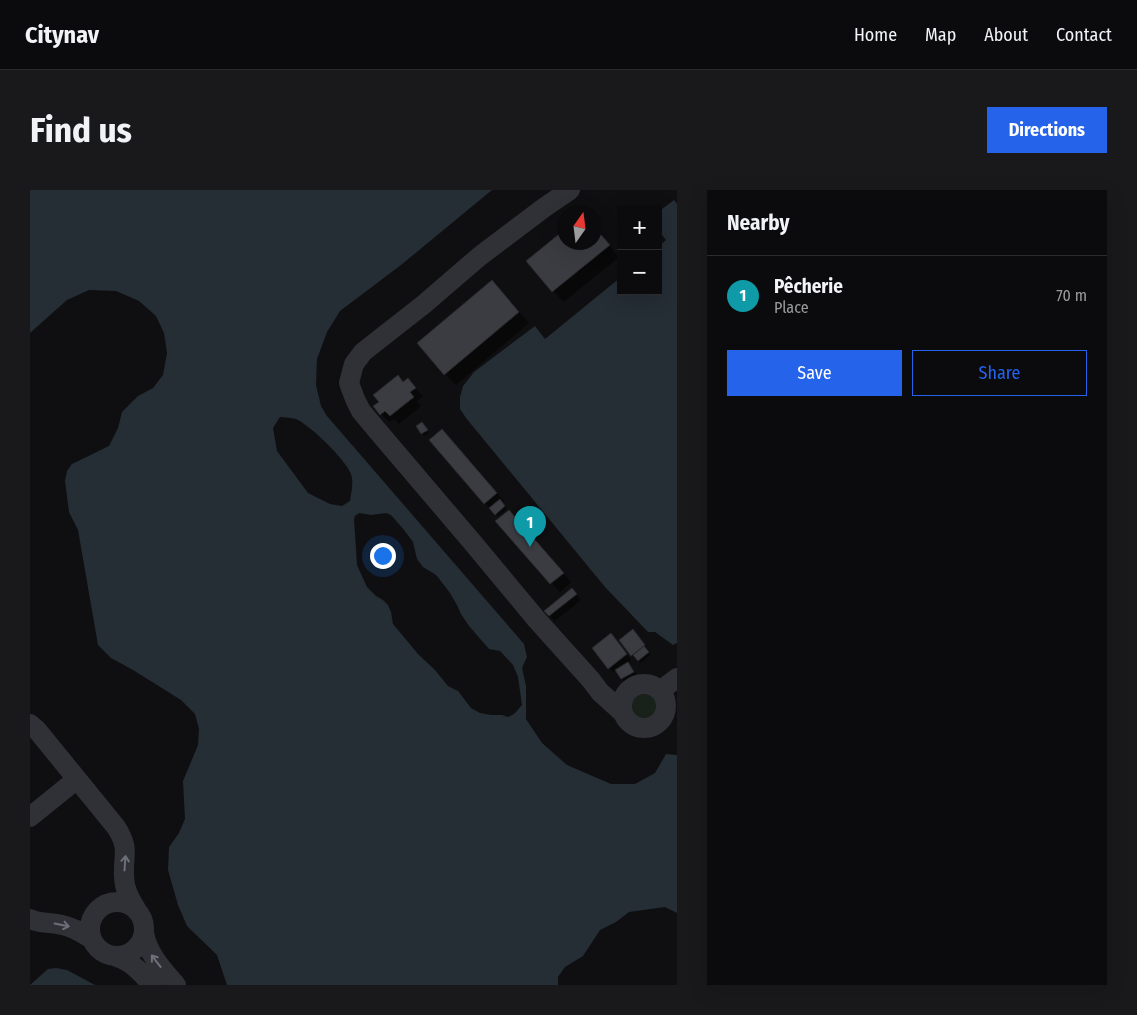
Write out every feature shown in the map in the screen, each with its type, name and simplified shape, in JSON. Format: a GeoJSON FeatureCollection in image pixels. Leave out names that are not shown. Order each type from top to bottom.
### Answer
{"type":"FeatureCollection","features":[{"type":"Feature","properties":{"kind":"street"},"geometry":{"type":"LineString","coordinates":[[570,190],[480,256],[423,305],[363,352],[354,364],[350,383],[355,399],[366,417],[537,620],[600,692],[622,712]]}},
{"type":"Feature","properties":{"kind":"street"},"geometry":{"type":"LineString","coordinates":[[634,686],[624,694],[621,706],[626,720],[633,726],[642,728],[668,725],[666,705],[677,678]]}},
{"type":"Feature","properties":{"kind":"street"},"geometry":{"type":"LineString","coordinates":[[591,680],[612,685],[634,686],[648,684],[655,686],[668,699]]}},
{"type":"Feature","properties":{"kind":"street"},"geometry":{"type":"LineString","coordinates":[[32,723],[123,837],[126,888],[129,897],[141,916],[147,948],[176,985]]}},
{"type":"Feature","properties":{"kind":"street"},"geometry":{"type":"LineString","coordinates":[[30,817],[77,779]]}},
{"type":"Feature","properties":{"kind":"street"},"geometry":{"type":"LineString","coordinates":[[136,909],[128,904],[110,902],[95,912],[90,930],[92,939],[97,947],[105,953],[123,958],[138,968],[152,985]]}},
{"type":"Feature","properties":{"kind":"street"},"geometry":{"type":"LineString","coordinates":[[30,919],[37,922],[62,924],[80,931],[92,939]]}},
{"type":"Feature","properties":{"kind":"street"},"geometry":{"type":"LineString","coordinates":[[114,956],[122,955],[136,948],[144,933]]}},
{"type":"Feature","properties":{"kind":"shaded area"},"geometry":{"type":"Polygon","coordinates":[[[30,190],[492,190],[401,265],[340,311],[327,332],[317,359],[316,385],[321,406],[327,416],[524,644],[527,657],[522,668],[526,686],[526,719],[542,743],[567,765],[611,784],[635,784],[655,773],[666,754],[677,755],[677,913],[665,907],[629,912],[616,922],[600,930],[583,956],[565,967],[558,977],[558,985],[227,985],[217,955],[187,926],[178,905],[168,870],[169,847],[179,833],[185,819],[183,781],[198,745],[199,729],[195,714],[181,700],[111,658],[98,645],[78,530],[69,512],[65,481],[67,471],[72,464],[109,446],[118,428],[122,412],[138,396],[153,388],[163,375],[167,353],[164,333],[156,316],[139,301],[116,291],[89,290],[67,300],[30,333],[30,190]],[[280,417],[273,428],[277,451],[308,493],[330,504],[342,506],[350,501],[352,477],[342,460],[310,428],[296,419],[280,417]],[[359,513],[354,519],[357,565],[367,587],[388,605],[393,624],[418,654],[448,686],[458,691],[471,708],[480,713],[491,715],[508,717],[514,714],[522,705],[518,677],[513,665],[500,651],[489,649],[469,626],[450,593],[437,576],[423,567],[417,559],[413,542],[391,515],[386,513],[371,515],[359,513]]]}},
{"type":"Feature","properties":{"kind":"shaded area"},"geometry":{"type":"Polygon","coordinates":[[[674,200],[677,204],[677,643],[673,645],[655,632],[648,632],[605,587],[460,409],[460,397],[463,386],[474,372],[535,326],[545,339],[617,280],[617,295],[662,295],[662,244],[666,240],[662,235],[662,209],[674,200]]]}},
{"type":"Feature","properties":{"kind":"shaded area"},"geometry":{"type":"Polygon","coordinates":[[[643,694],[650,695],[655,699],[659,704],[659,718],[655,723],[650,727],[643,728],[636,727],[631,723],[627,718],[626,711],[627,704],[631,699],[636,695],[643,694]]]}},
{"type":"Feature","properties":{"kind":"shaded area"},"geometry":{"type":"Polygon","coordinates":[[[48,969],[67,970],[95,985],[30,985],[48,969]]]}},
{"type":"Feature","properties":{"kind":"building"},"geometry":{"type":"Polygon","coordinates":[[[557,236],[557,250],[602,250],[602,236],[610,245],[552,292],[526,261],[557,236]]]}},
{"type":"Feature","properties":{"kind":"building"},"geometry":{"type":"Polygon","coordinates":[[[492,280],[519,312],[444,375],[417,343],[492,280]]]}},
{"type":"Feature","properties":{"kind":"building"},"geometry":{"type":"Polygon","coordinates":[[[398,375],[403,382],[408,378],[416,388],[410,392],[414,397],[390,416],[385,411],[380,415],[373,406],[379,402],[373,395],[398,375]]]}},
{"type":"Feature","properties":{"kind":"building"},"geometry":{"type":"Polygon","coordinates":[[[422,422],[428,430],[421,434],[416,426],[422,422]]]}},
{"type":"Feature","properties":{"kind":"building"},"geometry":{"type":"Polygon","coordinates":[[[442,429],[497,493],[484,504],[429,440],[442,429]]]}},
{"type":"Feature","properties":{"kind":"building"},"geometry":{"type":"Polygon","coordinates":[[[500,499],[505,506],[495,515],[489,508],[500,499]]]}},
{"type":"Feature","properties":{"kind":"building"},"geometry":{"type":"Polygon","coordinates":[[[509,510],[564,573],[550,584],[495,521],[509,510]]]}},
{"type":"Feature","properties":{"kind":"building"},"geometry":{"type":"Polygon","coordinates":[[[572,588],[577,594],[549,616],[544,611],[572,588]]]}},
{"type":"Feature","properties":{"kind":"building"},"geometry":{"type":"Polygon","coordinates":[[[633,629],[645,645],[631,656],[619,640],[633,629]]]}},
{"type":"Feature","properties":{"kind":"building"},"geometry":{"type":"Polygon","coordinates":[[[611,633],[627,654],[608,669],[592,648],[611,633]]]}},
{"type":"Feature","properties":{"kind":"building"},"geometry":{"type":"Polygon","coordinates":[[[644,646],[649,652],[638,661],[633,655],[644,646]]]}},
{"type":"Feature","properties":{"kind":"building"},"geometry":{"type":"Polygon","coordinates":[[[628,662],[634,672],[621,679],[615,670],[628,662]]]}},
{"type":"Feature","properties":{"kind":"place","name":"Pêcherie"},"geometry":{"type":"Point","coordinates":[530,547]}}]}
